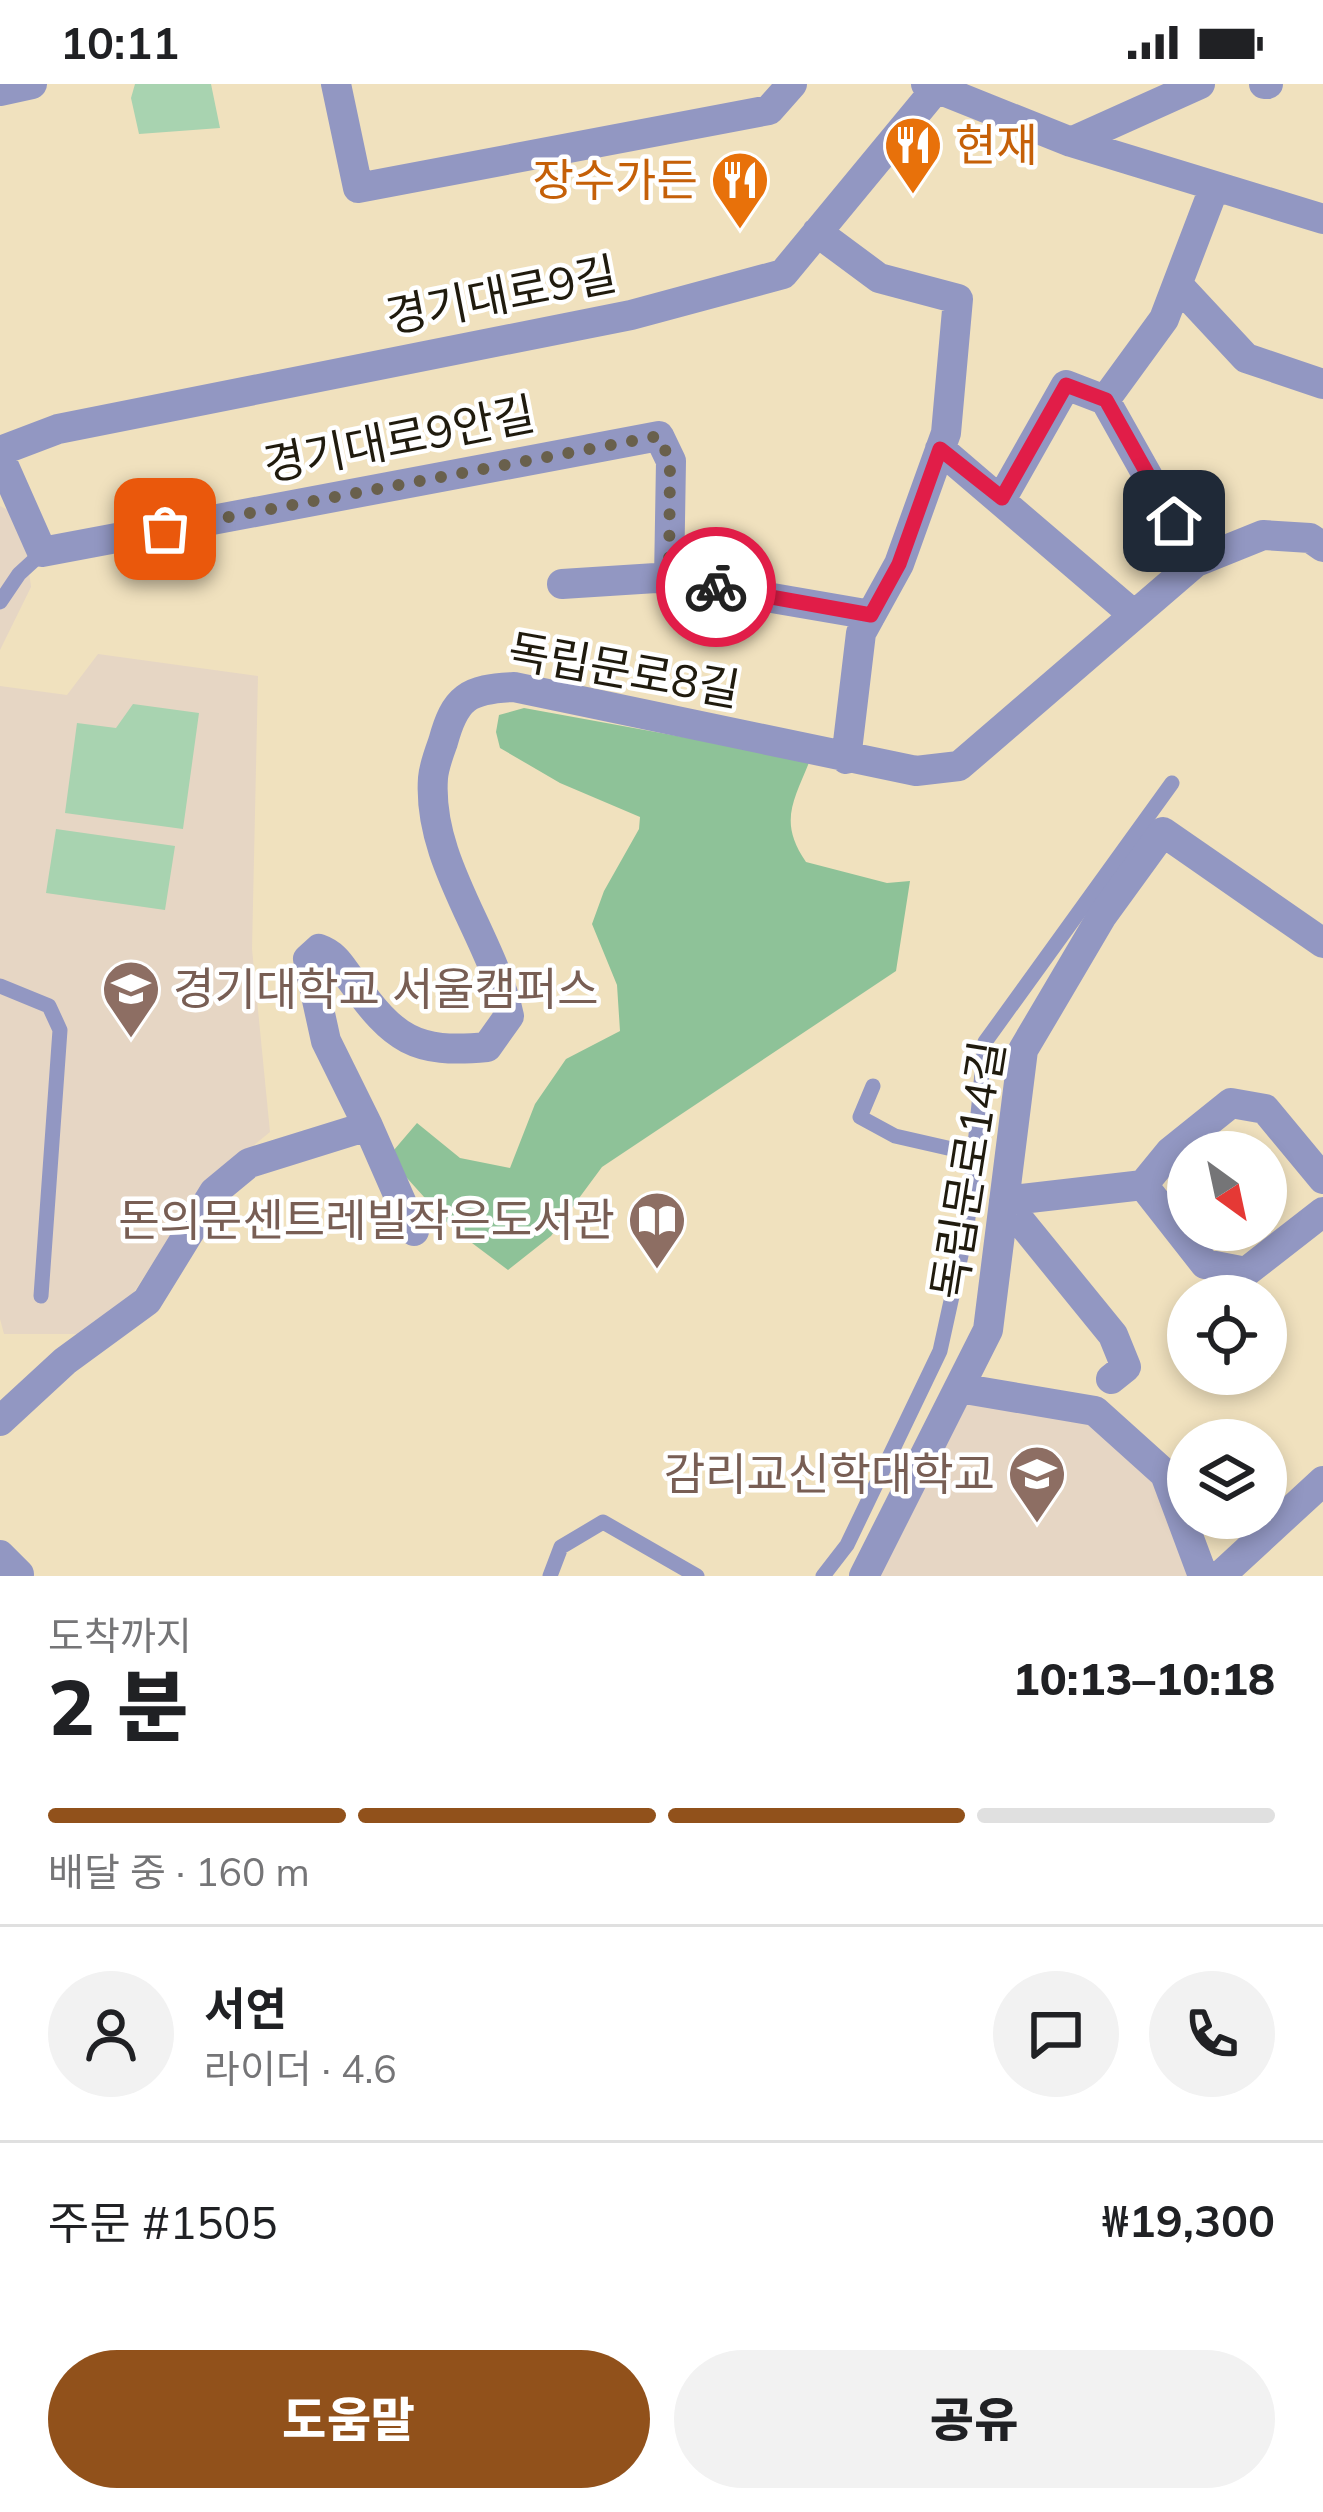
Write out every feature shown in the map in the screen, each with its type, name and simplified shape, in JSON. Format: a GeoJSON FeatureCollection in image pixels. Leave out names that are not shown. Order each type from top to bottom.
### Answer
{"type":"FeatureCollection","features":[{"type":"Feature","properties":{"kind":"street"},"geometry":{"type":"LineString","coordinates":[[0,91],[32,84]]}},
{"type":"Feature","properties":{"kind":"street"},"geometry":{"type":"LineString","coordinates":[[336,84],[358,188],[769,110],[793,84]]}},
{"type":"Feature","properties":{"kind":"street"},"geometry":{"type":"LineString","coordinates":[[1071,142],[1200,84]]}},
{"type":"Feature","properties":{"kind":"street"},"geometry":{"type":"LineString","coordinates":[[936,85],[1071,142],[1323,219]]}},
{"type":"Feature","properties":{"kind":"street","name":"경기대로9길"},"geometry":{"type":"LineString","coordinates":[[0,454],[58,429],[631,315],[783,274],[936,85]]}},
{"type":"Feature","properties":{"kind":"street"},"geometry":{"type":"LineString","coordinates":[[1106,400],[1164,319],[1214,188]]}},
{"type":"Feature","properties":{"kind":"street"},"geometry":{"type":"LineString","coordinates":[[817,232],[879,278],[958,299],[946,434],[899,564],[861,633],[846,759]]}},
{"type":"Feature","properties":{"kind":"street"},"geometry":{"type":"LineString","coordinates":[[1178,285],[1246,358],[1323,384]]}},
{"type":"Feature","properties":{"kind":"street"},"geometry":{"type":"LineString","coordinates":[[1002,498],[1066,385],[1106,400],[1196,562]]}},
{"type":"Feature","properties":{"kind":"street","name":"경기대로9안길"},"geometry":{"type":"LineString","coordinates":[[44,552],[659,436],[670,461],[669,580]]}},
{"type":"Feature","properties":{"kind":"street"},"geometry":{"type":"LineString","coordinates":[[940,449],[1134,615]]}},
{"type":"Feature","properties":{"kind":"street"},"geometry":{"type":"LineString","coordinates":[[0,454],[44,552]]}},
{"type":"Feature","properties":{"kind":"street","name":"독립문로8길"},"geometry":{"type":"LineString","coordinates":[[368,1126],[326,1041],[308,959],[319,949],[333,954],[380,1020],[408,1042],[444,1051],[487,1047],[509,1016],[503,986],[440,839],[433,778],[451,712],[478,689],[514,687],[916,771],[959,766],[1196,562],[1263,535],[1310,538],[1323,547]]}},
{"type":"Feature","properties":{"kind":"street"},"geometry":{"type":"LineString","coordinates":[[562,584],[669,580],[871,615]]}},
{"type":"Feature","properties":{"kind":"street","name":"독립문로14길"},"geometry":{"type":"LineString","coordinates":[[864,1576],[988,1330],[1023,1050],[1102,916],[1163,832],[1323,943]]}},
{"type":"Feature","properties":{"kind":"street"},"geometry":{"type":"LineString","coordinates":[[1004,1201],[1143,1185],[1171,1152],[1231,1103],[1265,1108],[1323,1179]]}},
{"type":"Feature","properties":{"kind":"street"},"geometry":{"type":"LineString","coordinates":[[0,1421],[65,1361],[147,1300],[214,1192],[249,1162],[368,1126],[414,1232]]}},
{"type":"Feature","properties":{"kind":"street"},"geometry":{"type":"LineString","coordinates":[[1143,1185],[1205,1264],[1246,1272],[1323,1212]]}},
{"type":"Feature","properties":{"kind":"street"},"geometry":{"type":"LineString","coordinates":[[1004,1201],[1113,1335],[1126,1367],[1111,1379]]}},
{"type":"Feature","properties":{"kind":"street"},"geometry":{"type":"LineString","coordinates":[[959,1388],[1095,1411],[1165,1474],[1203,1576]]}},
{"type":"Feature","properties":{"kind":"street"},"geometry":{"type":"LineString","coordinates":[[1220,1576],[1323,1481]]}},
{"type":"Feature","properties":{"kind":"lane"},"geometry":{"type":"LineString","coordinates":[[0,602],[19,574],[44,552]]}},
{"type":"Feature","properties":{"kind":"lane"},"geometry":{"type":"LineString","coordinates":[[824,1576],[847,1545],[940,1352],[967,1228],[985,1042],[1172,783]]}},
{"type":"Feature","properties":{"kind":"lane"},"geometry":{"type":"LineString","coordinates":[[0,986],[49,1006],[60,1030],[41,1296]]}},
{"type":"Feature","properties":{"kind":"lane"},"geometry":{"type":"LineString","coordinates":[[873,1086],[860,1117],[895,1136],[974,1154]]}},
{"type":"Feature","properties":{"kind":"lane"},"geometry":{"type":"LineString","coordinates":[[550,1576],[561,1547],[603,1522],[697,1576]]}},
{"type":"Feature","properties":{"kind":"shaded area"},"geometry":{"type":"Polygon","coordinates":[[[0,506],[22,517],[31,587],[0,650],[0,506]]]}},
{"type":"Feature","properties":{"kind":"shaded area","name":"경기대학교 서울캠퍼스"},"geometry":{"type":"Polygon","coordinates":[[[98,654],[258,676],[252,949],[270,1132],[201,1188],[129,1300],[84,1334],[4,1334],[0,1319],[0,686],[67,695],[98,654]]]}},
{"type":"Feature","properties":{"kind":"shaded area","name":"감리교신학대학교"},"geometry":{"type":"Polygon","coordinates":[[[959,1388],[1095,1411],[1165,1474],[1167,1539],[1189,1539],[1203,1576],[864,1576],[959,1388]]]}},
{"type":"Feature","properties":{"kind":"green space"},"geometry":{"type":"Polygon","coordinates":[[[135,84],[211,84],[220,128],[139,134],[131,98],[135,84]]]}},
{"type":"Feature","properties":{"kind":"green space"},"geometry":{"type":"Polygon","coordinates":[[[133,704],[199,713],[183,829],[65,813],[77,723],[116,728],[133,704]]]}},
{"type":"Feature","properties":{"kind":"green space"},"geometry":{"type":"Polygon","coordinates":[[[524,708],[810,760],[794,799],[791,823],[806,862],[887,883],[910,881],[896,971],[602,1167],[551,1236],[508,1270],[452,1228],[388,1157],[417,1123],[460,1158],[510,1168],[535,1104],[566,1059],[620,1031],[617,985],[592,924],[604,891],[639,829],[640,817],[560,783],[500,748],[499,715],[524,708]]]}},
{"type":"Feature","properties":{"kind":"green space"},"geometry":{"type":"Polygon","coordinates":[[[56,829],[175,846],[165,910],[46,893],[56,829]]]}},
{"type":"Feature","properties":{"kind":"way so far"},"geometry":{"type":"LineString","coordinates":[[165,529],[659,436],[670,461],[669,580],[716,587]]}},
{"type":"Feature","properties":{"kind":"place","name":"현재"},"geometry":{"type":"Point","coordinates":[913,196]}},
{"type":"Feature","properties":{"kind":"place","name":"장수가든"},"geometry":{"type":"Point","coordinates":[740,231]}},
{"type":"Feature","properties":{"kind":"place","name":"경기대학교 서울캠퍼스"},"geometry":{"type":"Point","coordinates":[131,1040]}},
{"type":"Feature","properties":{"kind":"place","name":"돈의문센트레빌작은도서관"},"geometry":{"type":"Point","coordinates":[657,1271]}},
{"type":"Feature","properties":{"kind":"place","name":"감리교신학대학교"},"geometry":{"type":"Point","coordinates":[1037,1525]}},
{"type":"Feature","properties":{"kind":"route"},"geometry":{"type":"LineString","coordinates":[[716,587],[871,615],[899,564],[940,449],[1002,498],[1066,385],[1106,400],[1174,521]]}}]}
